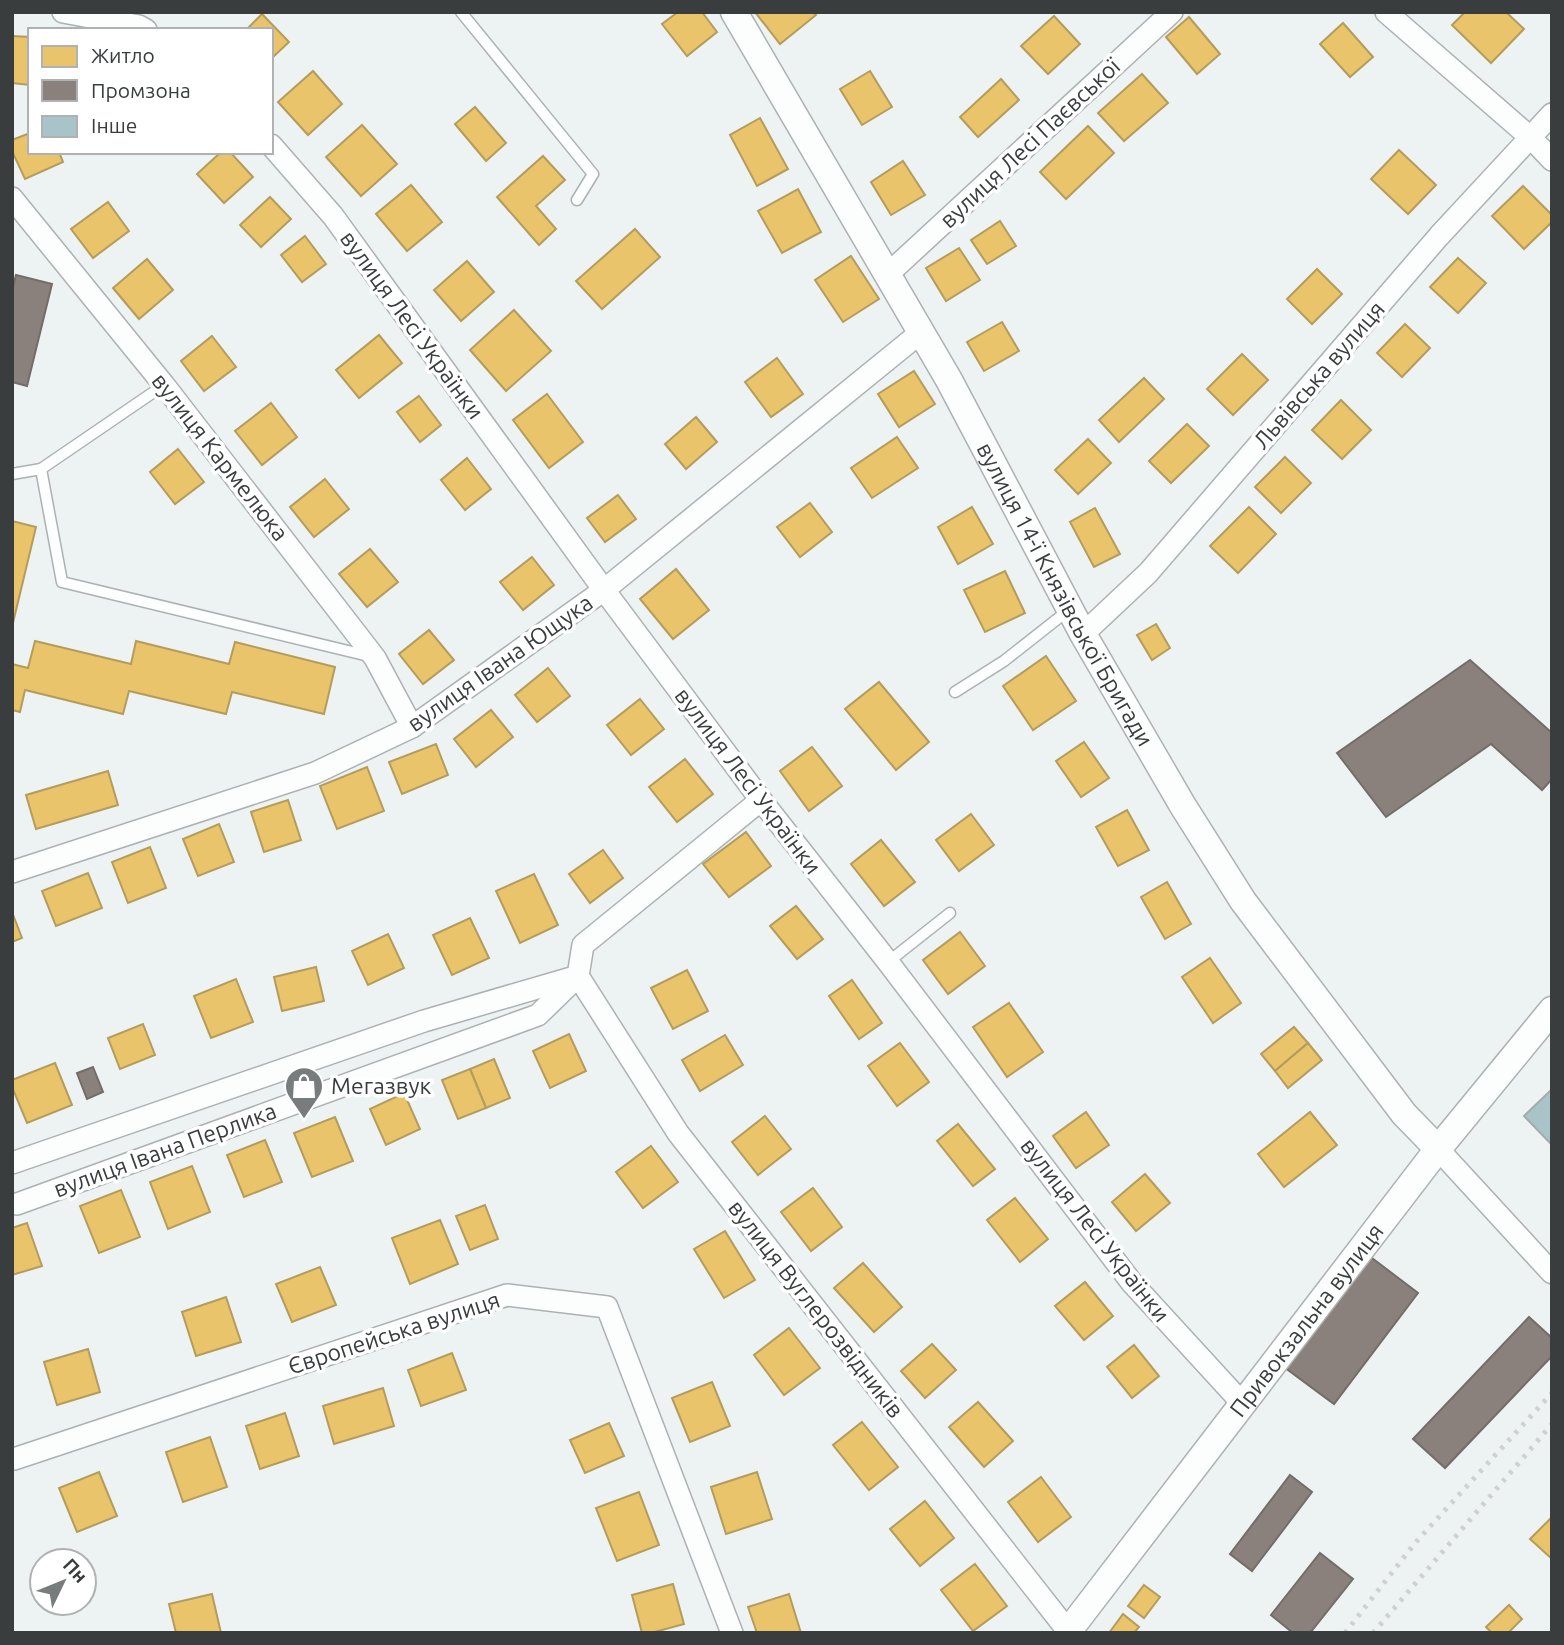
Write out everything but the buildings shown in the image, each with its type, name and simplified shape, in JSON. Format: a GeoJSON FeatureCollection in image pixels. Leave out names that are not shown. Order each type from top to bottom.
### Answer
{"type":"FeatureCollection","features":[{"type":"Feature","properties":{"kind":"street"},"geometry":{"type":"LineString","coordinates":[[63,12],[126,18],[143,28]]}},
{"type":"Feature","properties":{"kind":"street","name":"вулиця 14-ї Князівської Бригади"},"geometry":{"type":"LineString","coordinates":[[734,12],[949,380],[1083,634],[1182,806],[1244,901],[1404,1114],[1438,1149]]}},
{"type":"Feature","properties":{"kind":"street","name":"вулиця Лесі Паєвської"},"geometry":{"type":"LineString","coordinates":[[888,274],[1172,12]]}},
{"type":"Feature","properties":{"kind":"street"},"geometry":{"type":"LineString","coordinates":[[1386,12],[1531,138],[1552,160]]}},
{"type":"Feature","properties":{"kind":"street","name":"Львівська вулиця"},"geometry":{"type":"LineString","coordinates":[[1083,634],[1148,573],[1439,236],[1552,114]]}},
{"type":"Feature","properties":{"kind":"street","name":"вулиця Лесі Українки"},"geometry":{"type":"LineString","coordinates":[[273,147],[333,216],[604,590],[761,800],[1132,1283],[1242,1403]]}},
{"type":"Feature","properties":{"kind":"street","name":"вулиця Кармелюка"},"geometry":{"type":"LineString","coordinates":[[12,198],[164,386],[375,658],[412,727]]}},
{"type":"Feature","properties":{"kind":"street","name":"вулиця Івана Ющука"},"geometry":{"type":"LineString","coordinates":[[12,872],[315,773],[412,727],[604,590],[920,333]]}},
{"type":"Feature","properties":{"kind":"street"},"geometry":{"type":"LineString","coordinates":[[578,976],[583,946],[761,800]]}},
{"type":"Feature","properties":{"kind":"street","name":"вулиця Івана Перлика"},"geometry":{"type":"LineString","coordinates":[[12,1163],[424,1021],[578,976]]}},
{"type":"Feature","properties":{"kind":"street","name":"вулиця Івана Перлика"},"geometry":{"type":"LineString","coordinates":[[17,1204],[538,1015],[578,976]]}},
{"type":"Feature","properties":{"kind":"street","name":"вулиця Вуглерозвідників"},"geometry":{"type":"LineString","coordinates":[[578,976],[678,1133],[1067,1632]]}},
{"type":"Feature","properties":{"kind":"street","name":"Привокзальна вулиця"},"geometry":{"type":"LineString","coordinates":[[1067,1632],[1438,1149],[1552,1010]]}},
{"type":"Feature","properties":{"kind":"street"},"geometry":{"type":"LineString","coordinates":[[1438,1149],[1552,1273]]}},
{"type":"Feature","properties":{"kind":"street","name":"Європейська вулиця"},"geometry":{"type":"LineString","coordinates":[[14,1459],[507,1295],[607,1307],[732,1633]]}},
{"type":"Feature","properties":{"kind":"lane"},"geometry":{"type":"LineString","coordinates":[[461,12],[593,174],[577,200]]}},
{"type":"Feature","properties":{"kind":"lane"},"geometry":{"type":"LineString","coordinates":[[12,474],[41,469],[164,386]]}},
{"type":"Feature","properties":{"kind":"lane"},"geometry":{"type":"LineString","coordinates":[[41,469],[62,582],[375,658]]}},
{"type":"Feature","properties":{"kind":"lane"},"geometry":{"type":"LineString","coordinates":[[956,692],[1003,661],[1070,609]]}},
{"type":"Feature","properties":{"kind":"lane"},"geometry":{"type":"LineString","coordinates":[[888,962],[950,913]]}},
{"type":"Feature","properties":{"kind":"railway"},"geometry":{"type":"LineString","coordinates":[[1345,1633],[1415,1543],[1552,1393]]}},
{"type":"Feature","properties":{"kind":"railway"},"geometry":{"type":"LineString","coordinates":[[1373,1633],[1552,1424]]}},
{"type":"Feature","properties":{"kind":"place","name":"Мегазвук"},"geometry":{"type":"Point","coordinates":[304,1120]}}]}
